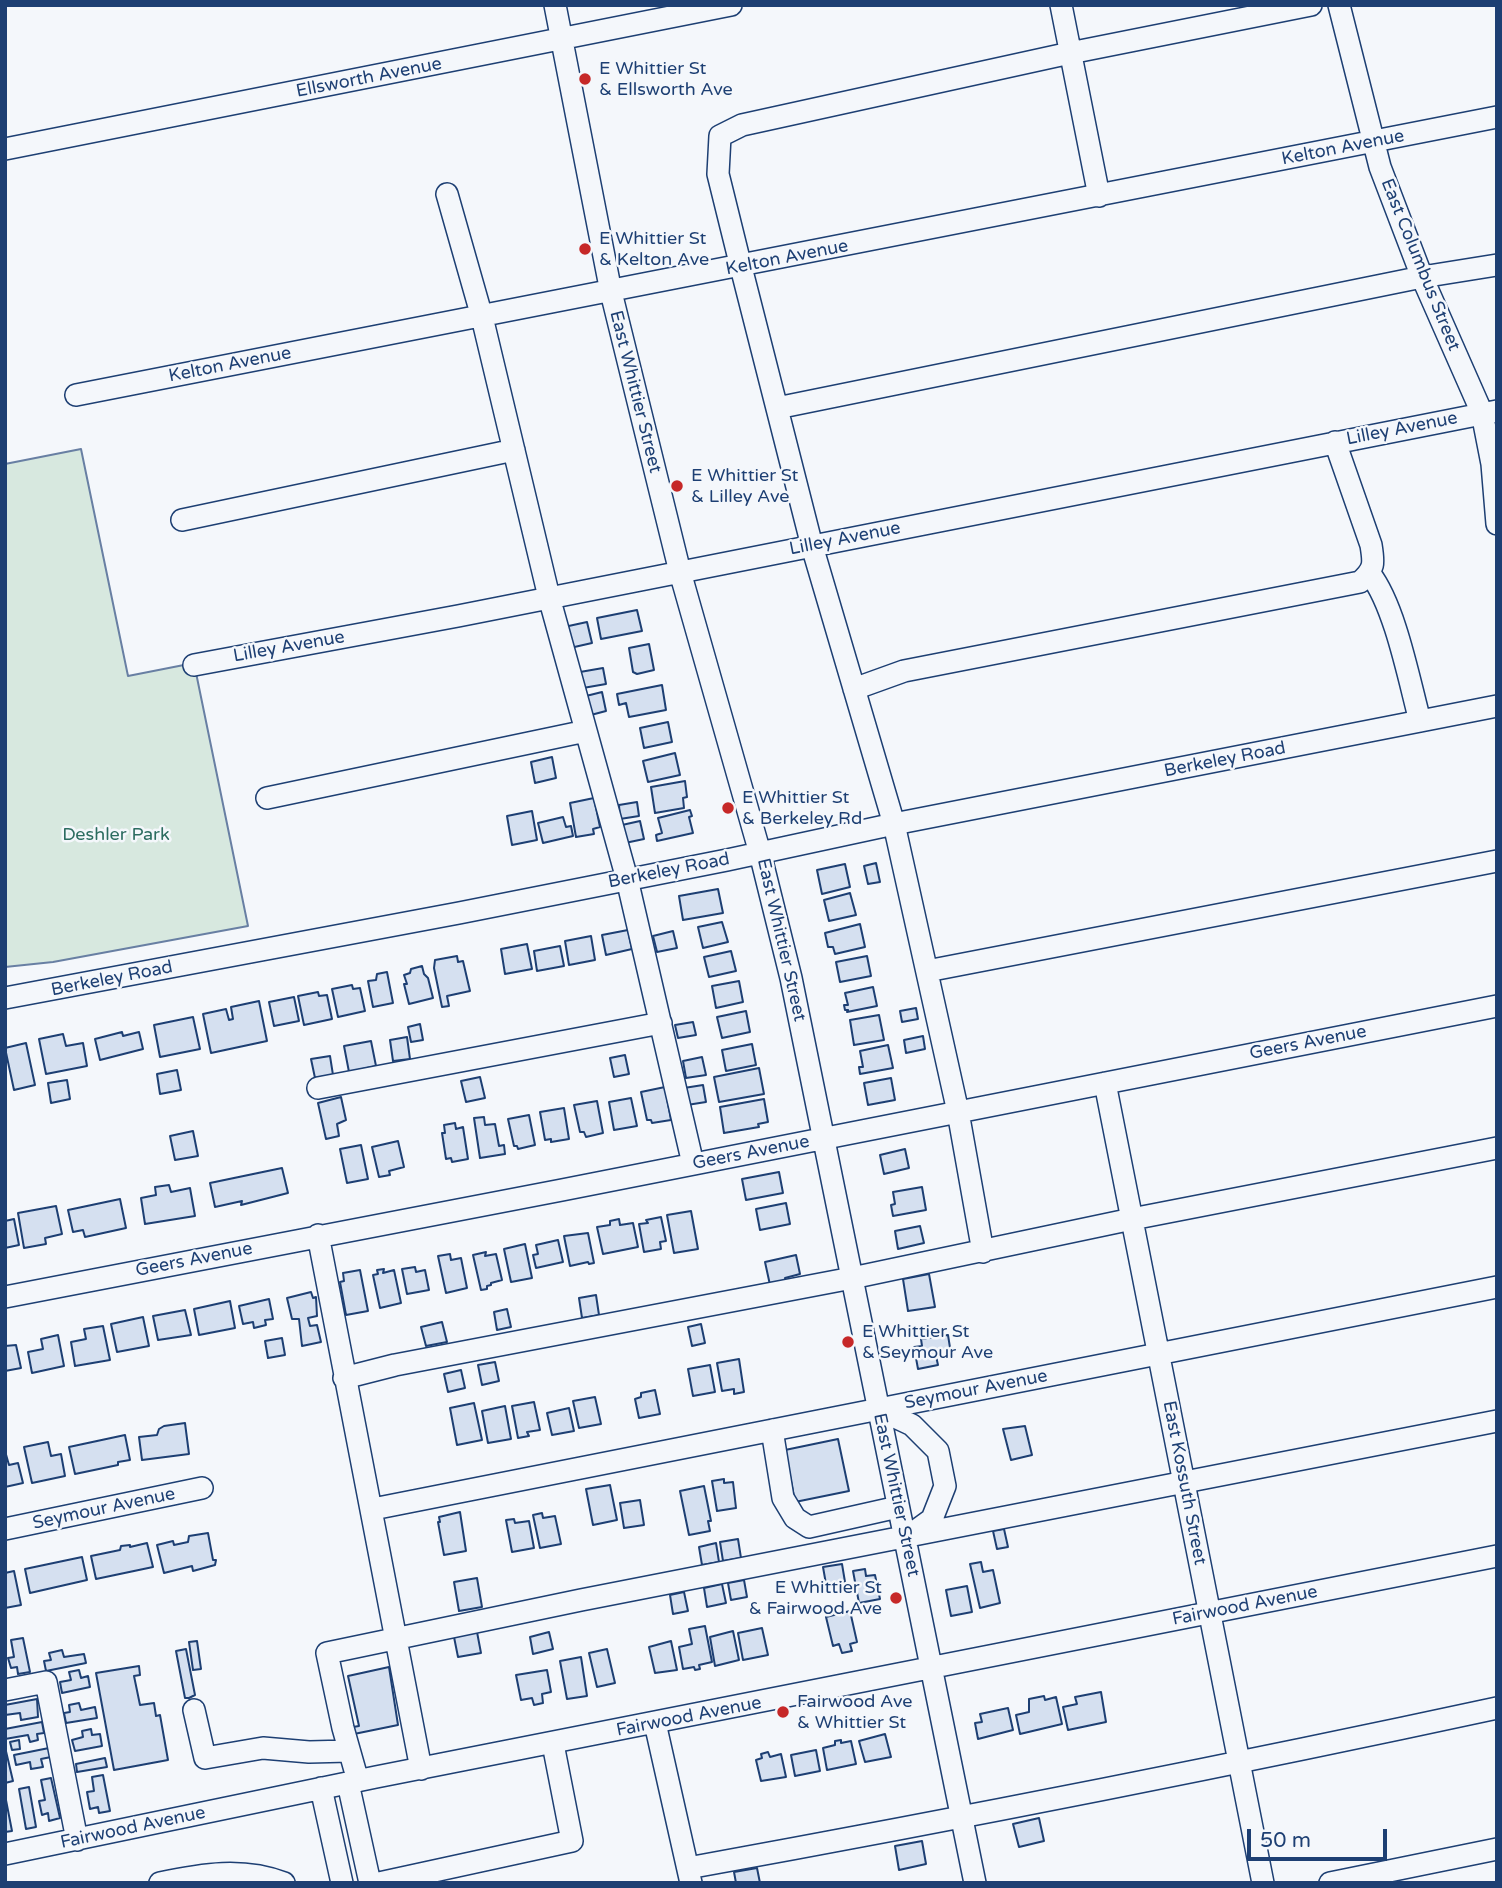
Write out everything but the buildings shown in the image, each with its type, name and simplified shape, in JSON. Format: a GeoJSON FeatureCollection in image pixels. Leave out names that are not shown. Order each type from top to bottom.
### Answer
{"type":"FeatureCollection","features":[{"type":"Feature","properties":{"kind":"street","name":"East Whittier Street"},"geometry":{"type":"LineString","coordinates":[[555,5],[611,292],[680,572],[760,853],[791,978],[975,1883]]}},
{"type":"Feature","properties":{"kind":"street","name":"Ellsworth Avenue"},"geometry":{"type":"LineString","coordinates":[[5,149],[732,5]]}},
{"type":"Feature","properties":{"kind":"street"},"geometry":{"type":"LineString","coordinates":[[1060,5],[1099,196]]}},
{"type":"Feature","properties":{"kind":"street"},"geometry":{"type":"LineString","coordinates":[[983,1252],[958,1112],[894,824],[812,546],[741,267],[718,174],[720,136],[742,125],[1070,53],[1311,5]]}},
{"type":"Feature","properties":{"kind":"street","name":"East Columbus Street"},"geometry":{"type":"LineString","coordinates":[[1339,5],[1380,167],[1422,277],[1489,412],[1494,513],[1497,524]]}},
{"type":"Feature","properties":{"kind":"street","name":"Kelton Avenue"},"geometry":{"type":"LineString","coordinates":[[76,395],[1497,117]]}},
{"type":"Feature","properties":{"kind":"street"},"geometry":{"type":"LineString","coordinates":[[447,194],[482,317],[549,597],[627,879],[693,1164]]}},
{"type":"Feature","properties":{"kind":"street"},"geometry":{"type":"LineString","coordinates":[[777,408],[1422,277],[1497,265]]}},
{"type":"Feature","properties":{"kind":"street","name":"Lilley Avenue"},"geometry":{"type":"LineString","coordinates":[[194,665],[1489,412]]}},
{"type":"Feature","properties":{"kind":"street"},"geometry":{"type":"LineString","coordinates":[[854,689],[904,671],[1360,582],[1370,574],[1374,562],[1371,545],[1335,442]]}},
{"type":"Feature","properties":{"kind":"street"},"geometry":{"type":"LineString","coordinates":[[183,520],[514,450]]}},
{"type":"Feature","properties":{"kind":"street"},"geometry":{"type":"LineString","coordinates":[[1370,574],[1379,586],[1390,612],[1420,722]]}},
{"type":"Feature","properties":{"kind":"street","name":"Berkeley Road"},"geometry":{"type":"LineString","coordinates":[[5,998],[459,913],[894,824],[1497,706]]}},
{"type":"Feature","properties":{"kind":"street"},"geometry":{"type":"LineString","coordinates":[[267,798],[586,731]]}},
{"type":"Feature","properties":{"kind":"street"},"geometry":{"type":"LineString","coordinates":[[927,971],[1497,860]]}},
{"type":"Feature","properties":{"kind":"street","name":"Geers Avenue"},"geometry":{"type":"LineString","coordinates":[[5,1297],[1497,1006]]}},
{"type":"Feature","properties":{"kind":"street"},"geometry":{"type":"LineString","coordinates":[[318,1088],[661,1023]]}},
{"type":"Feature","properties":{"kind":"street","name":"East Kossuth Street"},"geometry":{"type":"LineString","coordinates":[[1105,1083],[1263,1883]]}},
{"type":"Feature","properties":{"kind":"street"},"geometry":{"type":"LineString","coordinates":[[344,1378],[1497,1148]]}},
{"type":"Feature","properties":{"kind":"street"},"geometry":{"type":"LineString","coordinates":[[318,1235],[344,1378],[373,1509],[421,1769]]}},
{"type":"Feature","properties":{"kind":"street","name":"Seymour Avenue"},"geometry":{"type":"LineString","coordinates":[[373,1509],[1497,1287]]}},
{"type":"Feature","properties":{"kind":"street"},"geometry":{"type":"LineString","coordinates":[[878,1409],[912,1425],[938,1451],[945,1486],[932,1520],[905,1539]]}},
{"type":"Feature","properties":{"kind":"street"},"geometry":{"type":"LineString","coordinates":[[370,1883],[349,1751],[327,1653],[396,1637],[1497,1422]]}},
{"type":"Feature","properties":{"kind":"street"},"geometry":{"type":"LineString","coordinates":[[772,1430],[783,1498],[795,1518],[809,1527],[898,1507]]}},
{"type":"Feature","properties":{"kind":"street","name":"Seymour Avenue"},"geometry":{"type":"LineString","coordinates":[[5,1529],[202,1488]]}},
{"type":"Feature","properties":{"kind":"street","name":"Fairwood Avenue"},"geometry":{"type":"LineString","coordinates":[[5,1854],[321,1788],[1497,1556]]}},
{"type":"Feature","properties":{"kind":"street"},"geometry":{"type":"LineString","coordinates":[[5,1690],[46,1682],[77,1840]]}},
{"type":"Feature","properties":{"kind":"street"},"geometry":{"type":"LineString","coordinates":[[655,1723],[689,1875],[1497,1709]]}},
{"type":"Feature","properties":{"kind":"street"},"geometry":{"type":"LineString","coordinates":[[194,1710],[205,1758],[262,1748],[309,1752],[349,1751]]}},
{"type":"Feature","properties":{"kind":"street"},"geometry":{"type":"LineString","coordinates":[[379,1883],[572,1841],[553,1744]]}},
{"type":"Feature","properties":{"kind":"street"},"geometry":{"type":"LineString","coordinates":[[321,1788],[342,1883]]}},
{"type":"Feature","properties":{"kind":"street"},"geometry":{"type":"LineString","coordinates":[[1330,1883],[1497,1849]]}},
{"type":"Feature","properties":{"kind":"street"},"geometry":{"type":"LineString","coordinates":[[159,1883],[214,1873],[243,1872],[284,1883]]}},
{"type":"Feature","properties":{"kind":"green space","name":"Deshler Park"},"geometry":{"type":"Polygon","coordinates":[[[81,449],[128,676],[194,663],[248,926],[53,962],[5,967],[5,464],[81,449]]]}},
{"type":"Feature","properties":{"kind":"place","name":"E Whittier St & Ellsworth Ave"},"geometry":{"type":"Point","coordinates":[585,79]}},
{"type":"Feature","properties":{"kind":"place","name":"E Whittier St & Kelton Ave"},"geometry":{"type":"Point","coordinates":[585,249]}},
{"type":"Feature","properties":{"kind":"place","name":"E Whittier St & Lilley Ave"},"geometry":{"type":"Point","coordinates":[677,486]}},
{"type":"Feature","properties":{"kind":"place","name":"E Whittier St & Berkeley Rd"},"geometry":{"type":"Point","coordinates":[728,808]}},
{"type":"Feature","properties":{"kind":"place","name":"E Whittier St & Seymour Ave"},"geometry":{"type":"Point","coordinates":[848,1342]}},
{"type":"Feature","properties":{"kind":"place","name":"E Whittier St & Fairwood Ave"},"geometry":{"type":"Point","coordinates":[896,1598]}},
{"type":"Feature","properties":{"kind":"place","name":"Fairwood Ave & Whittier St"},"geometry":{"type":"Point","coordinates":[783,1712]}}]}
